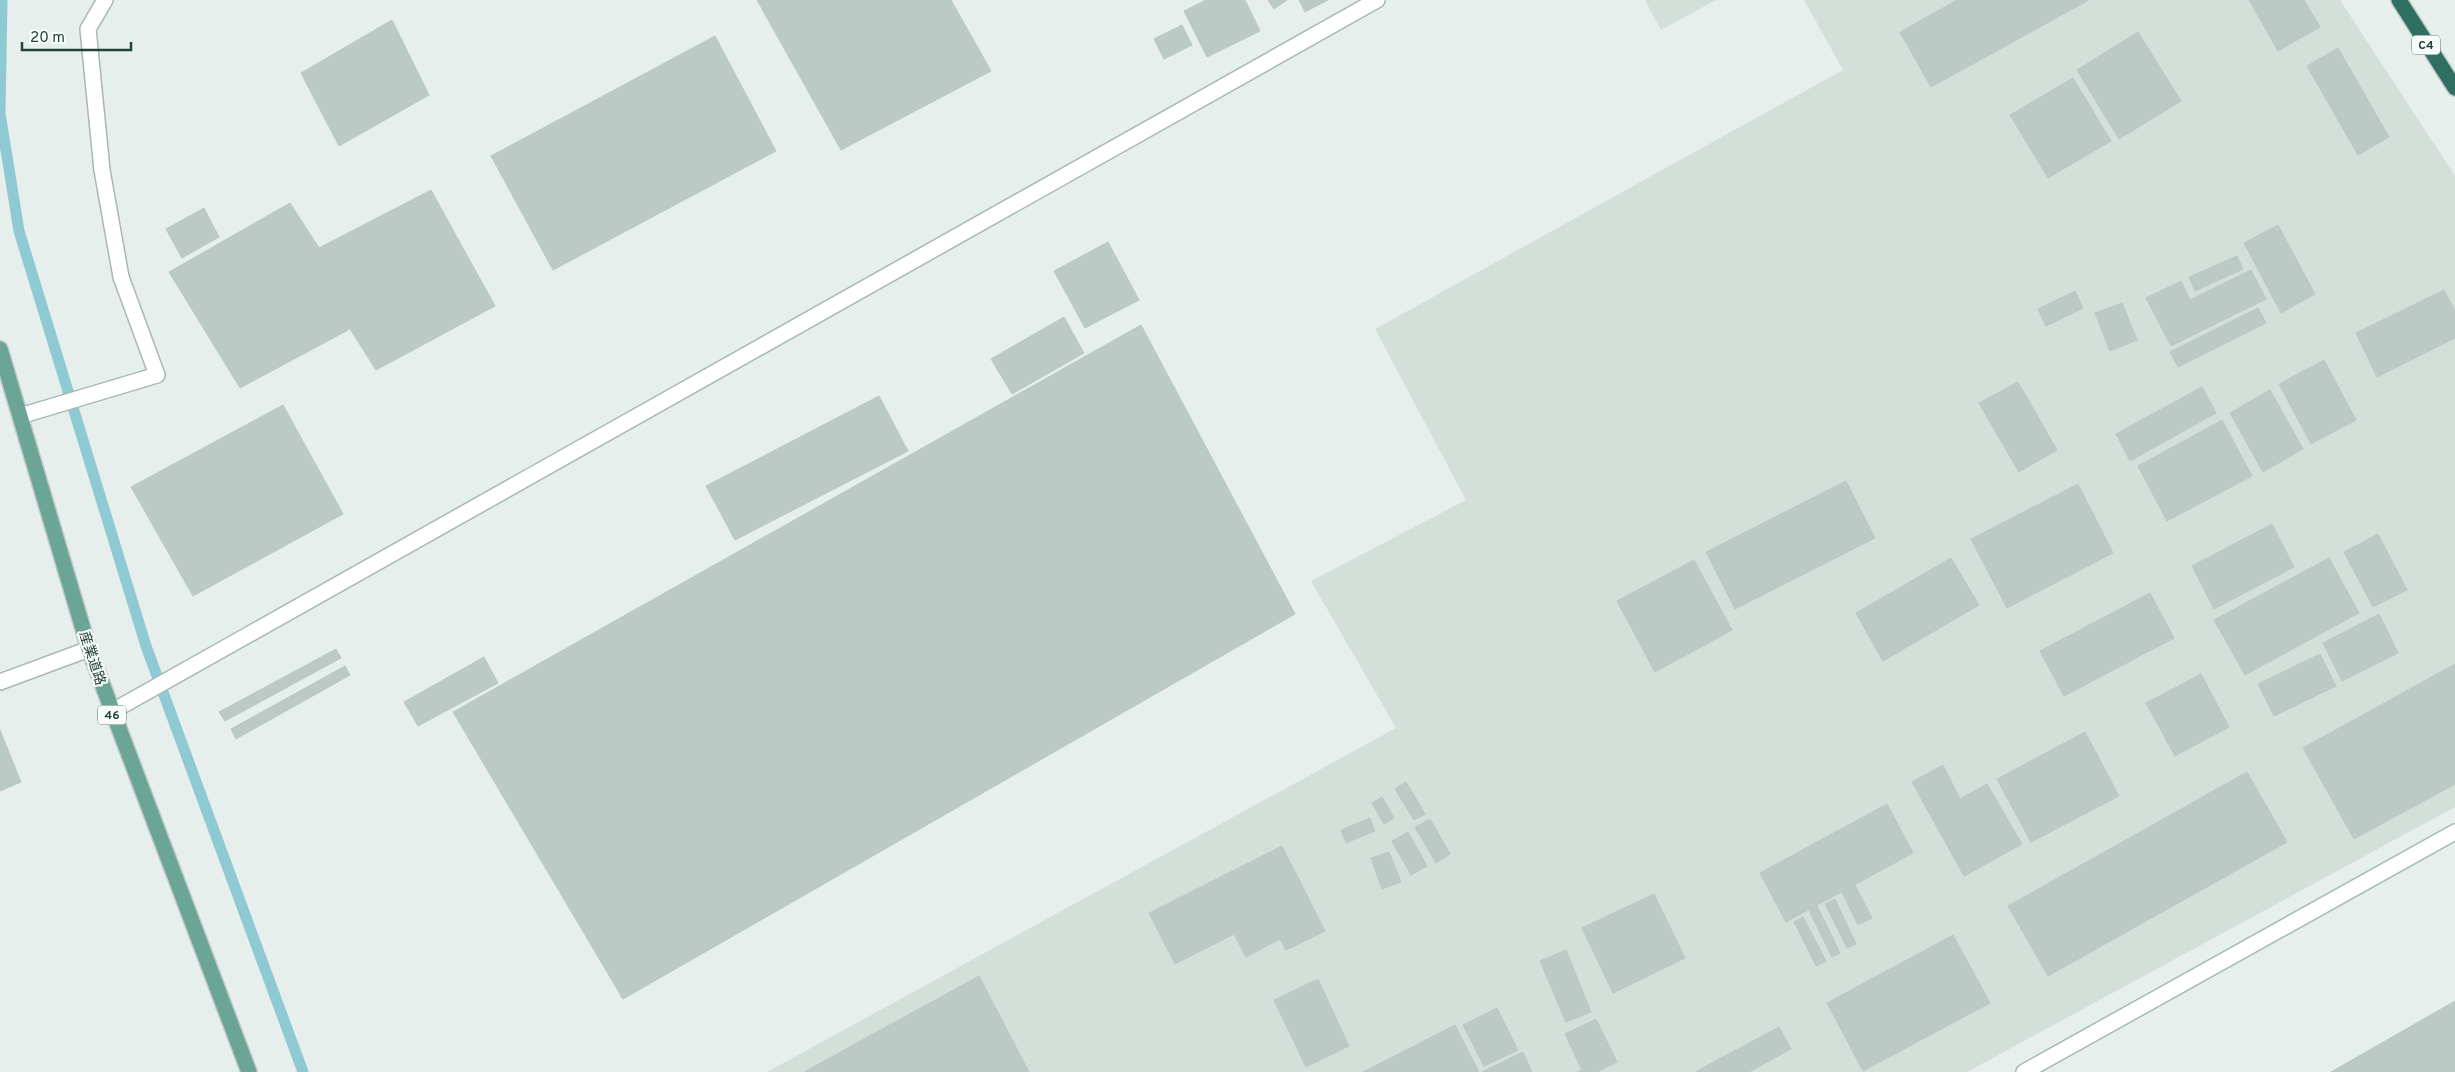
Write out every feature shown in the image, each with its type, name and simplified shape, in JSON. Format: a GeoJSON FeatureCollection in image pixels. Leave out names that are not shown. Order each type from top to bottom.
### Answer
{"type":"FeatureCollection","features":[{"type":"Feature","properties":{"kind":"highway","name":"C4"},"geometry":{"type":"LineString","coordinates":[[2399,0],[2455,88]]}},
{"type":"Feature","properties":{"kind":"main road","name":"産業道路"},"geometry":{"type":"LineString","coordinates":[[0,349],[89,649],[111,712],[249,1072]]}},
{"type":"Feature","properties":{"kind":"street"},"geometry":{"type":"LineString","coordinates":[[20,416],[157,375],[121,277],[102,170],[88,29],[106,0]]}},
{"type":"Feature","properties":{"kind":"street"},"geometry":{"type":"LineString","coordinates":[[111,712],[1377,0]]}},
{"type":"Feature","properties":{"kind":"street"},"geometry":{"type":"LineString","coordinates":[[0,682],[89,649]]}},
{"type":"Feature","properties":{"kind":"street"},"geometry":{"type":"LineString","coordinates":[[2024,1072],[2455,832]]}},
{"type":"Feature","properties":{"kind":"shaded area"},"geometry":{"type":"Polygon","coordinates":[[[1645,0],[1716,0],[1661,30],[1645,0]]]}},
{"type":"Feature","properties":{"kind":"shaded area"},"geometry":{"type":"Polygon","coordinates":[[[1804,0],[2340,0],[2455,176],[2455,807],[1967,1072],[767,1072],[1396,728],[1311,581],[1466,500],[1375,329],[1843,70],[1804,0]]]}},
{"type":"Feature","properties":{"kind":"building"},"geometry":{"type":"Polygon","coordinates":[[[757,0],[951,0],[991,71],[841,150],[757,0]]]}},
{"type":"Feature","properties":{"kind":"building"},"geometry":{"type":"Polygon","coordinates":[[[1206,0],[1245,0],[1260,31],[1207,57],[1184,11],[1206,0]]]}},
{"type":"Feature","properties":{"kind":"building"},"geometry":{"type":"Polygon","coordinates":[[[1268,0],[1287,0],[1274,9],[1268,0]]]}},
{"type":"Feature","properties":{"kind":"building"},"geometry":{"type":"Polygon","coordinates":[[[1299,0],[1328,0],[1305,12],[1299,0]]]}},
{"type":"Feature","properties":{"kind":"building"},"geometry":{"type":"Polygon","coordinates":[[[1957,0],[2089,0],[1931,87],[1900,32],[1957,0]]]}},
{"type":"Feature","properties":{"kind":"building"},"geometry":{"type":"Polygon","coordinates":[[[2249,0],[2304,0],[2320,27],[2278,51],[2249,0]]]}},
{"type":"Feature","properties":{"kind":"building"},"geometry":{"type":"Polygon","coordinates":[[[392,20],[429,95],[339,146],[301,73],[392,20]]]}},
{"type":"Feature","properties":{"kind":"building"},"geometry":{"type":"Polygon","coordinates":[[[1182,25],[1192,45],[1164,59],[1154,39],[1182,25]]]}},
{"type":"Feature","properties":{"kind":"building"},"geometry":{"type":"Polygon","coordinates":[[[2138,32],[2181,101],[2119,139],[2077,70],[2138,32]]]}},
{"type":"Feature","properties":{"kind":"building"},"geometry":{"type":"Polygon","coordinates":[[[715,36],[776,151],[553,270],[491,156],[715,36]]]}},
{"type":"Feature","properties":{"kind":"building"},"geometry":{"type":"Polygon","coordinates":[[[2338,48],[2389,137],[2358,155],[2307,66],[2338,48]]]}},
{"type":"Feature","properties":{"kind":"building"},"geometry":{"type":"Polygon","coordinates":[[[2073,78],[2111,141],[2048,178],[2010,115],[2073,78]]]}},
{"type":"Feature","properties":{"kind":"building"},"geometry":{"type":"Polygon","coordinates":[[[431,190],[495,306],[376,370],[350,329],[240,388],[169,272],[290,203],[319,248],[431,190]]]}},
{"type":"Feature","properties":{"kind":"building"},"geometry":{"type":"Polygon","coordinates":[[[204,208],[219,237],[182,258],[166,229],[204,208]]]}},
{"type":"Feature","properties":{"kind":"building"},"geometry":{"type":"Polygon","coordinates":[[[2278,225],[2315,294],[2281,313],[2244,243],[2278,225]]]}},
{"type":"Feature","properties":{"kind":"building"},"geometry":{"type":"Polygon","coordinates":[[[1108,242],[1139,300],[1085,328],[1054,271],[1108,242]]]}},
{"type":"Feature","properties":{"kind":"building"},"geometry":{"type":"Polygon","coordinates":[[[2237,256],[2243,269],[2195,291],[2189,277],[2237,256]]]}},
{"type":"Feature","properties":{"kind":"building"},"geometry":{"type":"Polygon","coordinates":[[[2251,270],[2266,299],[2171,346],[2146,298],[2181,281],[2190,300],[2251,270]]]}},
{"type":"Feature","properties":{"kind":"building"},"geometry":{"type":"Polygon","coordinates":[[[2444,290],[2455,311],[2455,338],[2377,377],[2356,333],[2444,290]]]}},
{"type":"Feature","properties":{"kind":"building"},"geometry":{"type":"Polygon","coordinates":[[[2075,291],[2083,308],[2046,326],[2038,309],[2075,291]]]}},
{"type":"Feature","properties":{"kind":"building"},"geometry":{"type":"Polygon","coordinates":[[[2122,303],[2137,340],[2110,351],[2095,313],[2122,303]]]}},
{"type":"Feature","properties":{"kind":"building"},"geometry":{"type":"Polygon","coordinates":[[[2258,308],[2266,323],[2178,367],[2170,352],[2258,308]]]}},
{"type":"Feature","properties":{"kind":"building"},"geometry":{"type":"Polygon","coordinates":[[[1064,317],[1084,353],[1012,394],[991,359],[1064,317]]]}},
{"type":"Feature","properties":{"kind":"building"},"geometry":{"type":"Polygon","coordinates":[[[1141,325],[1295,614],[623,999],[453,712],[1141,325]]]}},
{"type":"Feature","properties":{"kind":"building"},"geometry":{"type":"Polygon","coordinates":[[[2324,360],[2356,420],[2311,444],[2279,384],[2324,360]]]}},
{"type":"Feature","properties":{"kind":"building"},"geometry":{"type":"Polygon","coordinates":[[[2018,382],[2057,450],[2019,472],[1979,403],[2018,382]]]}},
{"type":"Feature","properties":{"kind":"building"},"geometry":{"type":"Polygon","coordinates":[[[2202,387],[2216,413],[2130,461],[2116,434],[2202,387]]]}},
{"type":"Feature","properties":{"kind":"building"},"geometry":{"type":"Polygon","coordinates":[[[2270,390],[2303,449],[2263,472],[2230,413],[2270,390]]]}},
{"type":"Feature","properties":{"kind":"building"},"geometry":{"type":"Polygon","coordinates":[[[879,396],[908,451],[735,540],[706,486],[879,396]]]}},
{"type":"Feature","properties":{"kind":"building"},"geometry":{"type":"Polygon","coordinates":[[[283,405],[343,514],[193,596],[131,487],[283,405]]]}},
{"type":"Feature","properties":{"kind":"building"},"geometry":{"type":"Polygon","coordinates":[[[2222,420],[2252,476],[2167,521],[2138,466],[2222,420]]]}},
{"type":"Feature","properties":{"kind":"building"},"geometry":{"type":"Polygon","coordinates":[[[1846,481],[1875,538],[1735,609],[1706,552],[1846,481]]]}},
{"type":"Feature","properties":{"kind":"building"},"geometry":{"type":"Polygon","coordinates":[[[2078,484],[2113,553],[2007,608],[1971,539],[2078,484]]]}},
{"type":"Feature","properties":{"kind":"building"},"geometry":{"type":"Polygon","coordinates":[[[2272,524],[2294,567],[2214,609],[2192,566],[2272,524]]]}},
{"type":"Feature","properties":{"kind":"building"},"geometry":{"type":"Polygon","coordinates":[[[2378,534],[2407,590],[2373,607],[2344,552],[2378,534]]]}},
{"type":"Feature","properties":{"kind":"building"},"geometry":{"type":"Polygon","coordinates":[[[1951,558],[1979,605],[1883,661],[1856,613],[1951,558]]]}},
{"type":"Feature","properties":{"kind":"building"},"geometry":{"type":"Polygon","coordinates":[[[2329,558],[2359,613],[2245,675],[2214,620],[2329,558]]]}},
{"type":"Feature","properties":{"kind":"building"},"geometry":{"type":"Polygon","coordinates":[[[1694,560],[1732,630],[1655,672],[1617,601],[1694,560]]]}},
{"type":"Feature","properties":{"kind":"building"},"geometry":{"type":"Polygon","coordinates":[[[2150,593],[2174,638],[2064,696],[2040,651],[2150,593]]]}},
{"type":"Feature","properties":{"kind":"building"},"geometry":{"type":"Polygon","coordinates":[[[2379,614],[2398,653],[2342,681],[2323,643],[2379,614]]]}},
{"type":"Feature","properties":{"kind":"building"},"geometry":{"type":"Polygon","coordinates":[[[336,649],[341,658],[225,721],[219,712],[336,649]]]}},
{"type":"Feature","properties":{"kind":"building"},"geometry":{"type":"Polygon","coordinates":[[[2320,654],[2336,686],[2274,716],[2258,684],[2320,654]]]}},
{"type":"Feature","properties":{"kind":"building"},"geometry":{"type":"Polygon","coordinates":[[[484,657],[498,683],[418,726],[404,702],[484,657]]]}},
{"type":"Feature","properties":{"kind":"building"},"geometry":{"type":"Polygon","coordinates":[[[2455,664],[2455,784],[2354,839],[2303,748],[2455,664]]]}},
{"type":"Feature","properties":{"kind":"building"},"geometry":{"type":"Polygon","coordinates":[[[345,666],[350,675],[236,739],[231,729],[345,666]]]}},
{"type":"Feature","properties":{"kind":"building"},"geometry":{"type":"Polygon","coordinates":[[[2201,674],[2229,727],[2175,756],[2146,703],[2201,674]]]}},
{"type":"Feature","properties":{"kind":"building"},"geometry":{"type":"Polygon","coordinates":[[[0,730],[21,782],[0,791],[0,730]]]}},
{"type":"Feature","properties":{"kind":"building"},"geometry":{"type":"Polygon","coordinates":[[[2085,732],[2119,796],[2031,842],[1997,779],[2085,732]]]}},
{"type":"Feature","properties":{"kind":"building"},"geometry":{"type":"Polygon","coordinates":[[[1943,765],[1960,799],[1987,784],[2022,844],[1964,876],[1912,782],[1943,765]]]}},
{"type":"Feature","properties":{"kind":"building"},"geometry":{"type":"Polygon","coordinates":[[[2247,772],[2287,842],[2048,976],[2008,906],[2247,772]]]}},
{"type":"Feature","properties":{"kind":"building"},"geometry":{"type":"Polygon","coordinates":[[[1406,782],[1425,814],[1414,820],[1395,789],[1406,782]]]}},
{"type":"Feature","properties":{"kind":"building"},"geometry":{"type":"Polygon","coordinates":[[[1382,797],[1394,818],[1384,824],[1372,803],[1382,797]]]}},
{"type":"Feature","properties":{"kind":"building"},"geometry":{"type":"Polygon","coordinates":[[[1887,804],[1913,853],[1786,922],[1760,873],[1887,804]]]}},
{"type":"Feature","properties":{"kind":"building"},"geometry":{"type":"Polygon","coordinates":[[[1370,818],[1375,831],[1346,843],[1341,830],[1370,818]]]}},
{"type":"Feature","properties":{"kind":"building"},"geometry":{"type":"Polygon","coordinates":[[[1430,819],[1450,854],[1436,863],[1415,827],[1430,819]]]}},
{"type":"Feature","properties":{"kind":"building"},"geometry":{"type":"Polygon","coordinates":[[[1408,832],[1427,866],[1411,875],[1392,841],[1408,832]]]}},
{"type":"Feature","properties":{"kind":"building"},"geometry":{"type":"Polygon","coordinates":[[[1282,846],[1325,931],[1286,950],[1280,939],[1246,957],[1234,934],[1175,964],[1149,913],[1282,846]]]}},
{"type":"Feature","properties":{"kind":"building"},"geometry":{"type":"Polygon","coordinates":[[[1389,852],[1401,882],[1382,889],[1371,858],[1389,852]]]}},
{"type":"Feature","properties":{"kind":"building"},"geometry":{"type":"Polygon","coordinates":[[[1855,885],[1872,918],[1858,925],[1842,892],[1855,885]]]}},
{"type":"Feature","properties":{"kind":"building"},"geometry":{"type":"Polygon","coordinates":[[[1654,894],[1685,958],[1613,993],[1582,928],[1654,894]]]}},
{"type":"Feature","properties":{"kind":"building"},"geometry":{"type":"Polygon","coordinates":[[[1835,899],[1856,944],[1847,948],[1825,904],[1835,899]]]}},
{"type":"Feature","properties":{"kind":"building"},"geometry":{"type":"Polygon","coordinates":[[[1817,906],[1840,953],[1832,957],[1809,910],[1817,906]]]}},
{"type":"Feature","properties":{"kind":"building"},"geometry":{"type":"Polygon","coordinates":[[[1803,917],[1826,961],[1816,966],[1794,922],[1803,917]]]}},
{"type":"Feature","properties":{"kind":"building"},"geometry":{"type":"Polygon","coordinates":[[[1953,935],[1990,1003],[1863,1071],[1827,1003],[1953,935]]]}},
{"type":"Feature","properties":{"kind":"building"},"geometry":{"type":"Polygon","coordinates":[[[1566,950],[1591,1012],[1566,1022],[1540,961],[1566,950]]]}},
{"type":"Feature","properties":{"kind":"building"},"geometry":{"type":"Polygon","coordinates":[[[979,976],[1029,1072],[804,1072],[979,976]]]}},
{"type":"Feature","properties":{"kind":"building"},"geometry":{"type":"Polygon","coordinates":[[[1318,979],[1349,1046],[1306,1067],[1274,1000],[1318,979]]]}},
{"type":"Feature","properties":{"kind":"building"},"geometry":{"type":"Polygon","coordinates":[[[2455,1001],[2455,1072],[2331,1072],[2455,1001]]]}},
{"type":"Feature","properties":{"kind":"building"},"geometry":{"type":"Polygon","coordinates":[[[1497,1008],[1518,1050],[1484,1066],[1463,1025],[1497,1008]]]}},
{"type":"Feature","properties":{"kind":"building"},"geometry":{"type":"Polygon","coordinates":[[[1596,1019],[1617,1062],[1597,1072],[1577,1072],[1582,1070],[1565,1034],[1596,1019]]]}},
{"type":"Feature","properties":{"kind":"building"},"geometry":{"type":"Polygon","coordinates":[[[1455,1025],[1479,1072],[1363,1072],[1455,1025]]]}},
{"type":"Feature","properties":{"kind":"building"},"geometry":{"type":"Polygon","coordinates":[[[1779,1027],[1791,1049],[1749,1072],[1695,1072],[1779,1027]]]}},
{"type":"Feature","properties":{"kind":"building"},"geometry":{"type":"Polygon","coordinates":[[[1523,1052],[1532,1072],[1482,1072],[1523,1052]]]}},
{"type":"Feature","properties":{"kind":"waterway"},"geometry":{"type":"LineString","coordinates":[[2,0],[0,113],[19,231],[146,646],[303,1072]]}}]}
